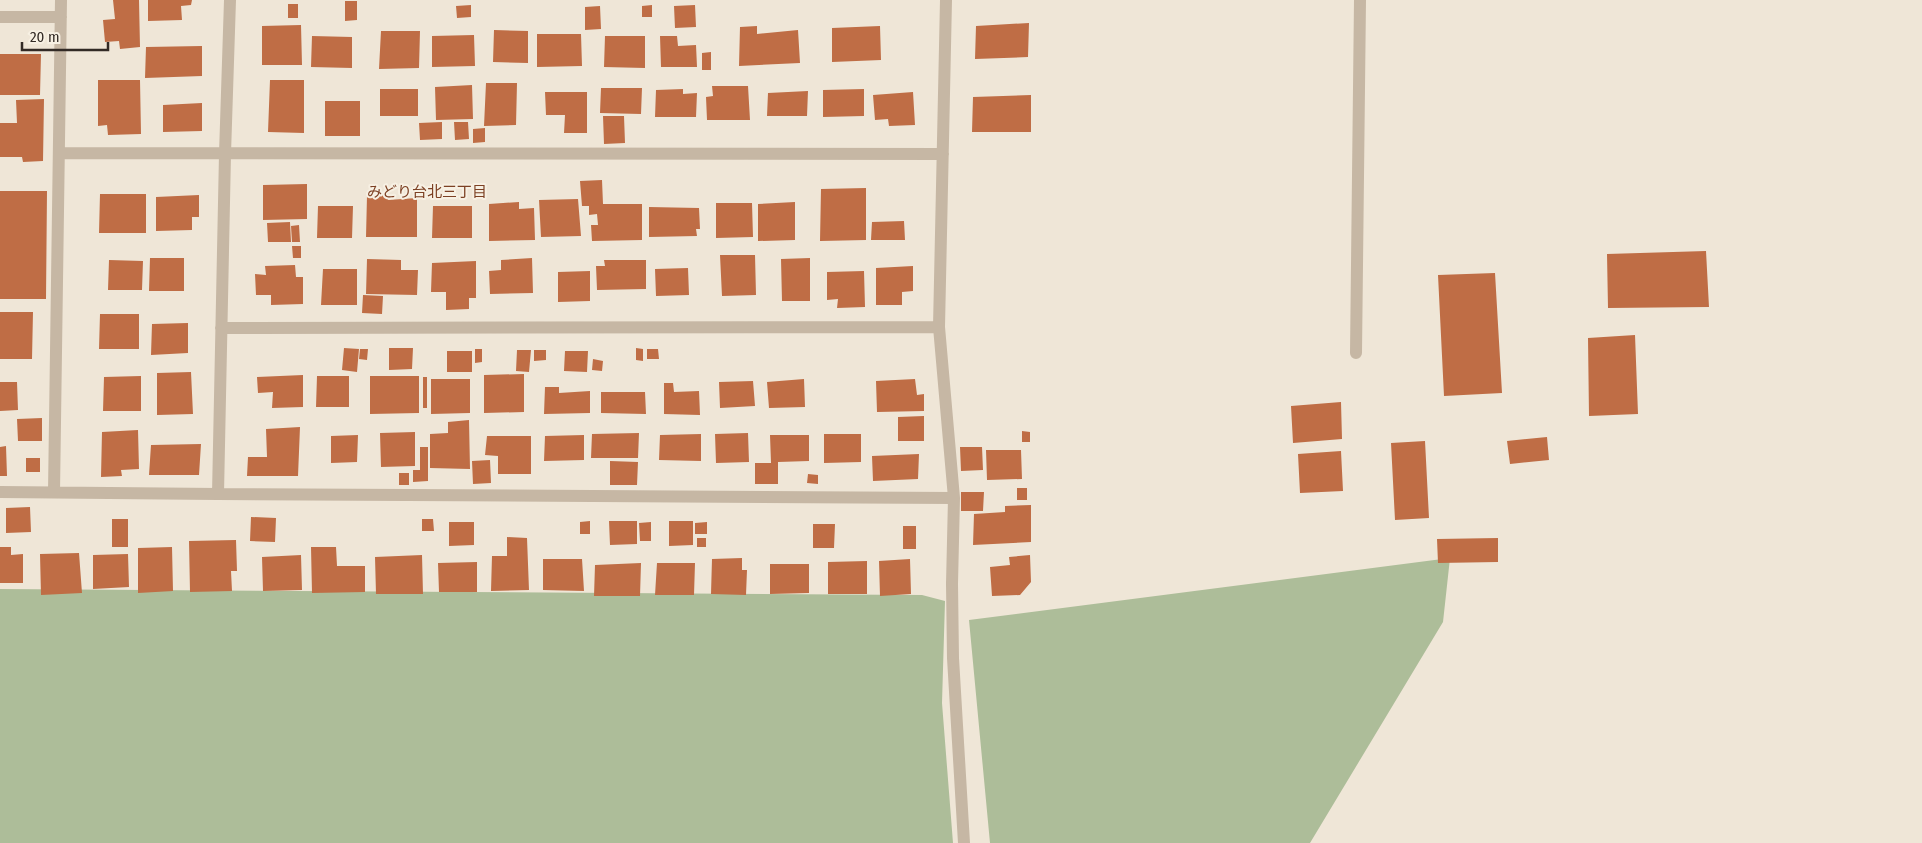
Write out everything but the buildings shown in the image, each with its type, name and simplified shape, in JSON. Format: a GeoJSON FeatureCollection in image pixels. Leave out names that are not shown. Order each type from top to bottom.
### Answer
{"type":"FeatureCollection","features":[{"type":"Feature","properties":{"kind":"street"},"geometry":{"type":"LineString","coordinates":[[54,492],[61,0]]}},
{"type":"Feature","properties":{"kind":"street"},"geometry":{"type":"LineString","coordinates":[[218,494],[230,0]]}},
{"type":"Feature","properties":{"kind":"street"},"geometry":{"type":"LineString","coordinates":[[946,0],[939,327],[954,498],[953,658],[964,843]]}},
{"type":"Feature","properties":{"kind":"street"},"geometry":{"type":"LineString","coordinates":[[1356,352],[1360,0]]}},
{"type":"Feature","properties":{"kind":"street"},"geometry":{"type":"LineString","coordinates":[[0,17],[61,17]]}},
{"type":"Feature","properties":{"kind":"street"},"geometry":{"type":"LineString","coordinates":[[59,153],[943,154]]}},
{"type":"Feature","properties":{"kind":"street"},"geometry":{"type":"LineString","coordinates":[[221,328],[939,327]]}},
{"type":"Feature","properties":{"kind":"street"},"geometry":{"type":"LineString","coordinates":[[0,492],[954,498]]}},
{"type":"Feature","properties":{"kind":"green space"},"geometry":{"type":"Polygon","coordinates":[[[1450,558],[1443,622],[1310,843],[990,843],[969,620],[1450,558]]]}},
{"type":"Feature","properties":{"kind":"green space"},"geometry":{"type":"Polygon","coordinates":[[[0,589],[922,595],[945,601],[942,703],[953,843],[0,843],[0,589]]]}},
{"type":"Feature","properties":{"kind":"district","name":"みどり台北三丁目"},"geometry":{"type":"Point","coordinates":[427,192]}}]}
